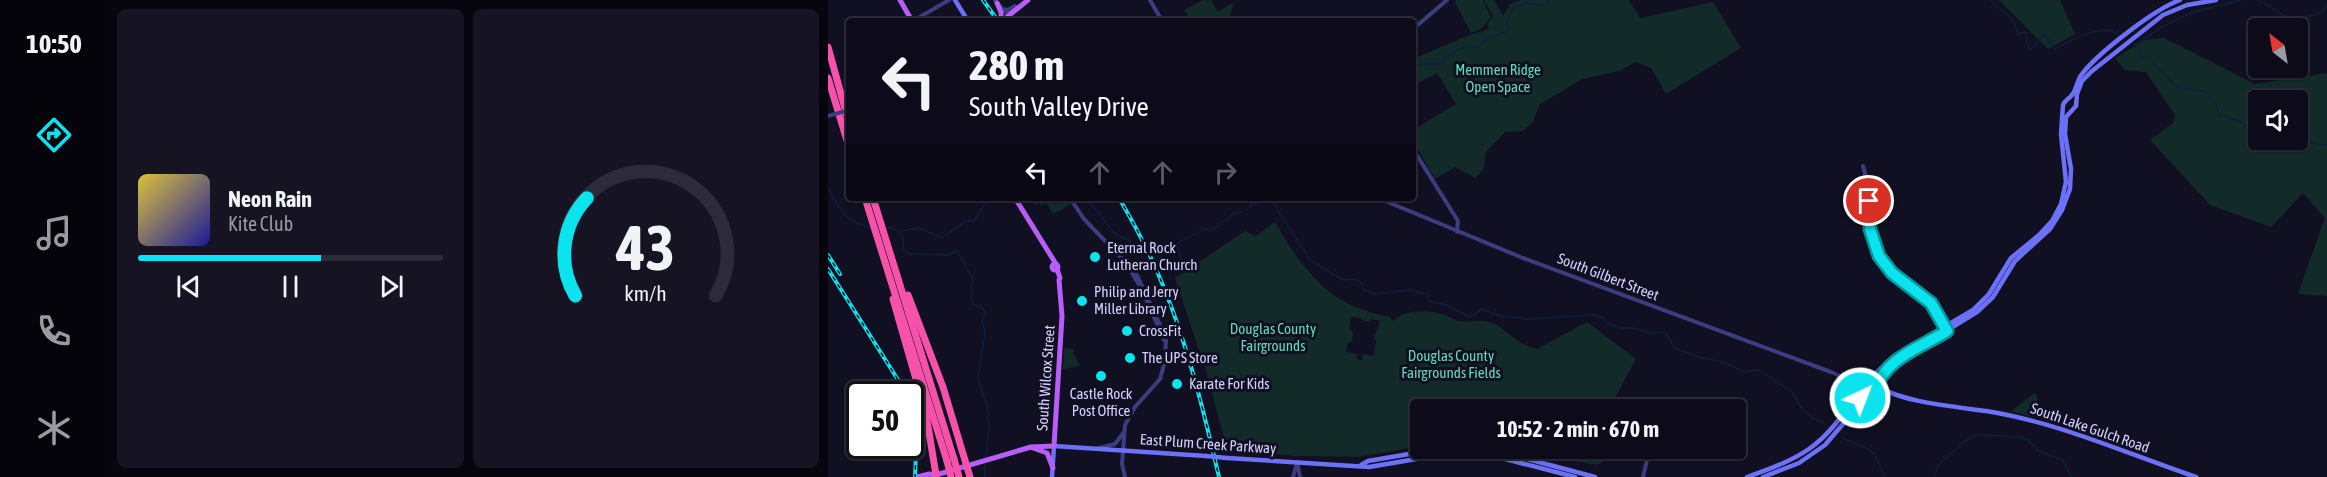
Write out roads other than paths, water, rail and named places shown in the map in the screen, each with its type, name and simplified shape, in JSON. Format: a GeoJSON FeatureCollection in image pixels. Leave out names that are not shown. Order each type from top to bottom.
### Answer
{"type":"FeatureCollection","features":[{"type":"Feature","properties":{"kind":"highway"},"geometry":{"type":"LineString","coordinates":[[828,47],[846,112]]}},
{"type":"Feature","properties":{"kind":"highway"},"geometry":{"type":"LineString","coordinates":[[828,78],[846,137]]}},
{"type":"Feature","properties":{"kind":"highway"},"geometry":{"type":"LineString","coordinates":[[867,201],[875,216]]}},
{"type":"Feature","properties":{"kind":"highway"},"geometry":{"type":"LineString","coordinates":[[873,201],[875,216],[950,460],[951,477]]}},
{"type":"Feature","properties":{"kind":"highway"},"geometry":{"type":"LineString","coordinates":[[885,249],[898,321],[926,414],[936,476]]}},
{"type":"Feature","properties":{"kind":"highway"},"geometry":{"type":"LineString","coordinates":[[885,249],[937,368],[970,477]]}},
{"type":"Feature","properties":{"kind":"highway"},"geometry":{"type":"LineString","coordinates":[[886,264],[950,460],[959,477]]}},
{"type":"Feature","properties":{"kind":"main road"},"geometry":{"type":"LineString","coordinates":[[900,0],[910,18]]}},
{"type":"Feature","properties":{"kind":"main road"},"geometry":{"type":"LineString","coordinates":[[955,0],[966,18]]}},
{"type":"Feature","properties":{"kind":"main road"},"geometry":{"type":"LineString","coordinates":[[1002,18],[1023,0]]}},
{"type":"Feature","properties":{"kind":"main road"},"geometry":{"type":"LineString","coordinates":[[1001,18],[1004,11],[1015,8],[1028,0]]}},
{"type":"Feature","properties":{"kind":"main road"},"geometry":{"type":"LineString","coordinates":[[1901,357],[1982,303],[2018,251],[2044,230],[2061,204],[2067,175],[2061,134],[2064,102],[2070,98],[2079,78],[2088,67],[2153,14],[2180,0]]}},
{"type":"Feature","properties":{"kind":"main road"},"geometry":{"type":"LineString","coordinates":[[1747,477],[1791,461],[1816,446],[1839,421],[1861,380],[1874,375],[1893,357],[1983,308],[1997,291],[2017,258],[2047,233],[2065,204],[2071,175],[2067,115],[2076,106],[2078,90],[2085,78],[2163,15],[2181,7],[2216,0]]}},
{"type":"Feature","properties":{"kind":"main road"},"geometry":{"type":"LineString","coordinates":[[996,1],[1001,12],[1000,18]]}},
{"type":"Feature","properties":{"kind":"main road"},"geometry":{"type":"LineString","coordinates":[[2070,98],[2076,101]]}},
{"type":"Feature","properties":{"kind":"main road"},"geometry":{"type":"LineString","coordinates":[[2064,108],[2072,110]]}},
{"type":"Feature","properties":{"kind":"main road","name":"South Wilcox Street"},"geometry":{"type":"LineString","coordinates":[[1017,201],[1060,278],[1062,313],[1052,477]]}},
{"type":"Feature","properties":{"kind":"main road"},"geometry":{"type":"LineString","coordinates":[[2005,267],[2005,276]]}},
{"type":"Feature","properties":{"kind":"main road"},"geometry":{"type":"LineString","coordinates":[[1762,477],[1793,466],[1819,450],[1837,432],[1860,398],[1874,390],[1887,367],[1920,342]]}},
{"type":"Feature","properties":{"kind":"main road"},"geometry":{"type":"LineString","coordinates":[[1867,377],[1873,379],[1876,384]]}},
{"type":"Feature","properties":{"kind":"main road","name":"South Lake Gulch Road"},"geometry":{"type":"LineString","coordinates":[[1876,384],[1882,390],[1903,397]]}},
{"type":"Feature","properties":{"kind":"main road"},"geometry":{"type":"LineString","coordinates":[[1859,386],[1862,391],[1868,393]]}},
{"type":"Feature","properties":{"kind":"main road","name":"South Lake Gulch Road"},"geometry":{"type":"LineString","coordinates":[[1868,393],[1903,397],[2049,424],[2196,477]]}},
{"type":"Feature","properties":{"kind":"main road"},"geometry":{"type":"LineString","coordinates":[[917,477],[929,474],[936,476],[1031,447],[1054,446]]}},
{"type":"Feature","properties":{"kind":"main road","name":"East Plum Creek Parkway"},"geometry":{"type":"LineString","coordinates":[[1054,446],[1369,466],[1452,453],[1473,452],[1575,477]]}},
{"type":"Feature","properties":{"kind":"main road"},"geometry":{"type":"LineString","coordinates":[[1031,447],[1047,453],[1053,468]]}},
{"type":"Feature","properties":{"kind":"main road","name":"East Plum Creek Parkway"},"geometry":{"type":"LineString","coordinates":[[1361,465],[1410,454]]}},
{"type":"Feature","properties":{"kind":"main road"},"geometry":{"type":"LineString","coordinates":[[1527,459],[1595,477]]}},
{"type":"Feature","properties":{"kind":"street"},"geometry":{"type":"LineString","coordinates":[[917,18],[949,0]]}},
{"type":"Feature","properties":{"kind":"street"},"geometry":{"type":"LineString","coordinates":[[1150,0],[1160,18]]}},
{"type":"Feature","properties":{"kind":"street"},"geometry":{"type":"LineString","coordinates":[[1416,26],[1447,0]]}},
{"type":"Feature","properties":{"kind":"street"},"geometry":{"type":"LineString","coordinates":[[996,1],[1004,11]]}},
{"type":"Feature","properties":{"kind":"street"},"geometry":{"type":"LineString","coordinates":[[828,116],[846,111]]}},
{"type":"Feature","properties":{"kind":"street"},"geometry":{"type":"LineString","coordinates":[[1416,154],[1458,222],[1457,232]]}},
{"type":"Feature","properties":{"kind":"street"},"geometry":{"type":"LineString","coordinates":[[1863,166],[1868,183],[1870,229],[1877,252],[1889,270],[1931,303],[1945,329]]}},
{"type":"Feature","properties":{"kind":"street"},"geometry":{"type":"LineString","coordinates":[[1072,201],[1078,211],[1123,257],[1140,285],[1166,343],[1165,361],[1160,379],[1132,412],[1124,431],[1115,444],[1098,449]]}},
{"type":"Feature","properties":{"kind":"street","name":"South Gilbert Street"},"geometry":{"type":"LineString","coordinates":[[1385,201],[1457,232],[1831,372],[1859,386]]}},
{"type":"Feature","properties":{"kind":"street","name":"South Gilbert Street"},"geometry":{"type":"LineString","coordinates":[[1831,372],[1867,377]]}},
{"type":"Feature","properties":{"kind":"street"},"geometry":{"type":"LineString","coordinates":[[1124,431],[1122,468],[1125,477]]}},
{"type":"Feature","properties":{"kind":"street"},"geometry":{"type":"LineString","coordinates":[[1643,477],[1647,460]]}},
{"type":"Feature","properties":{"kind":"street"},"geometry":{"type":"LineString","coordinates":[[1293,477],[1297,462]]}},
{"type":"Feature","properties":{"kind":"street"},"geometry":{"type":"LineString","coordinates":[[1297,462],[1300,477]]}},
{"type":"Feature","properties":{"kind":"waterway"},"geometry":{"type":"LineString","coordinates":[[1416,64],[1438,64],[1448,55],[1466,46],[1479,47],[1486,40],[1508,31],[1507,20],[1513,8],[1525,4],[1544,5],[1550,0]]}},
{"type":"Feature","properties":{"kind":"waterway"},"geometry":{"type":"LineString","coordinates":[[1989,0],[2011,19],[2018,34],[2026,32],[2030,50],[2045,34],[2054,49],[2088,33],[2113,30],[2112,32],[2115,33],[2119,30],[2123,33]]}},
{"type":"Feature","properties":{"kind":"waterway"},"geometry":{"type":"LineString","coordinates":[[2241,0],[2193,12],[2164,26],[2134,45],[2142,57],[2148,58],[2162,70],[2173,84],[2181,89],[2204,91],[2216,104],[2219,114],[2248,128]]}},
{"type":"Feature","properties":{"kind":"waterway"},"geometry":{"type":"LineString","coordinates":[[2259,0],[2294,22],[2322,12],[2327,4]]}},
{"type":"Feature","properties":{"kind":"waterway"},"geometry":{"type":"LineString","coordinates":[[2308,142],[2327,144]]}},
{"type":"Feature","properties":{"kind":"waterway"},"geometry":{"type":"LineString","coordinates":[[828,187],[848,218],[870,227]]}},
{"type":"Feature","properties":{"kind":"waterway"},"geometry":{"type":"LineString","coordinates":[[900,231],[919,228],[942,238],[967,220],[974,221],[983,206],[990,201]]}},
{"type":"Feature","properties":{"kind":"waterway"},"geometry":{"type":"LineString","coordinates":[[1249,207],[1261,201]]}},
{"type":"Feature","properties":{"kind":"waterway"},"geometry":{"type":"LineString","coordinates":[[1272,201],[1310,260],[1343,280],[1354,279],[1362,283],[1363,289],[1374,294],[1411,290],[1428,295],[1430,302],[1447,305],[1467,316],[1482,309],[1500,316],[1528,319],[1595,315],[1609,324],[1622,328],[1633,328],[1651,333],[1665,332],[1675,348],[1698,357],[1727,363],[1743,372],[1759,370],[1792,392],[1801,407],[1813,418],[1825,424]]}},
{"type":"Feature","properties":{"kind":"waterway"},"geometry":{"type":"LineString","coordinates":[[1076,202],[1093,206],[1115,234],[1130,241],[1135,249],[1144,252],[1156,251],[1166,262],[1173,265],[1181,259],[1177,245],[1180,242],[1203,228],[1211,231],[1233,214],[1242,212]]}},
{"type":"Feature","properties":{"kind":"waterway"},"geometry":{"type":"LineString","coordinates":[[886,228],[893,228],[902,234],[904,250],[909,254],[948,255],[957,251],[973,279],[971,299],[973,305],[981,306],[986,313],[982,320],[985,332],[978,379],[987,406],[989,426],[986,457]]}},
{"type":"Feature","properties":{"kind":"waterway"},"geometry":{"type":"LineString","coordinates":[[1934,477],[1938,466],[1962,443],[1974,436],[1987,435],[2020,437],[2028,440],[2039,451],[2062,460],[2072,477]]}},
{"type":"Feature","properties":{"kind":"waterway"},"geometry":{"type":"LineString","coordinates":[[1844,439],[1869,449],[1875,455],[1885,477]]}},
{"type":"Feature","properties":{"kind":"waterway"},"geometry":{"type":"LineString","coordinates":[[985,462],[985,477]]}},
{"type":"Feature","properties":{"kind":"railway"},"geometry":{"type":"LineString","coordinates":[[983,0],[996,18]]}},
{"type":"Feature","properties":{"kind":"railway"},"geometry":{"type":"LineString","coordinates":[[1121,201],[1149,254],[1173,311],[1195,381],[1219,477]]}},
{"type":"Feature","properties":{"kind":"railway"},"geometry":{"type":"LineString","coordinates":[[828,255],[840,274]]}},
{"type":"Feature","properties":{"kind":"railway"},"geometry":{"type":"LineString","coordinates":[[828,269],[899,381]]}},
{"type":"Feature","properties":{"kind":"railway"},"geometry":{"type":"LineString","coordinates":[[915,477],[916,459]]}},
{"type":"Feature","properties":{"kind":"place","name":"Eternal Rock Lutheran Church"},"geometry":{"type":"Point","coordinates":[1095,257]}},
{"type":"Feature","properties":{"kind":"place","name":"Philip and Jerry Miller Library"},"geometry":{"type":"Point","coordinates":[1082,301]}},
{"type":"Feature","properties":{"kind":"place","name":"CrossFit"},"geometry":{"type":"Point","coordinates":[1127,331]}},
{"type":"Feature","properties":{"kind":"place","name":"The UPS Store"},"geometry":{"type":"Point","coordinates":[1130,358]}},
{"type":"Feature","properties":{"kind":"place","name":"Castle Rock Post Office"},"geometry":{"type":"Point","coordinates":[1101,376]}},
{"type":"Feature","properties":{"kind":"place","name":"Karate For Kids"},"geometry":{"type":"Point","coordinates":[1177,384]}},
{"type":"Feature","properties":{"kind":"park label","name":"Memmen Ridge Open Space"},"geometry":{"type":"Point","coordinates":[1498,78]}},
{"type":"Feature","properties":{"kind":"park label","name":"Douglas County Fairgrounds"},"geometry":{"type":"Point","coordinates":[1273,338]}},
{"type":"Feature","properties":{"kind":"park label","name":"Douglas County Fairgrounds Fields"},"geometry":{"type":"Point","coordinates":[1451,364]}}]}
